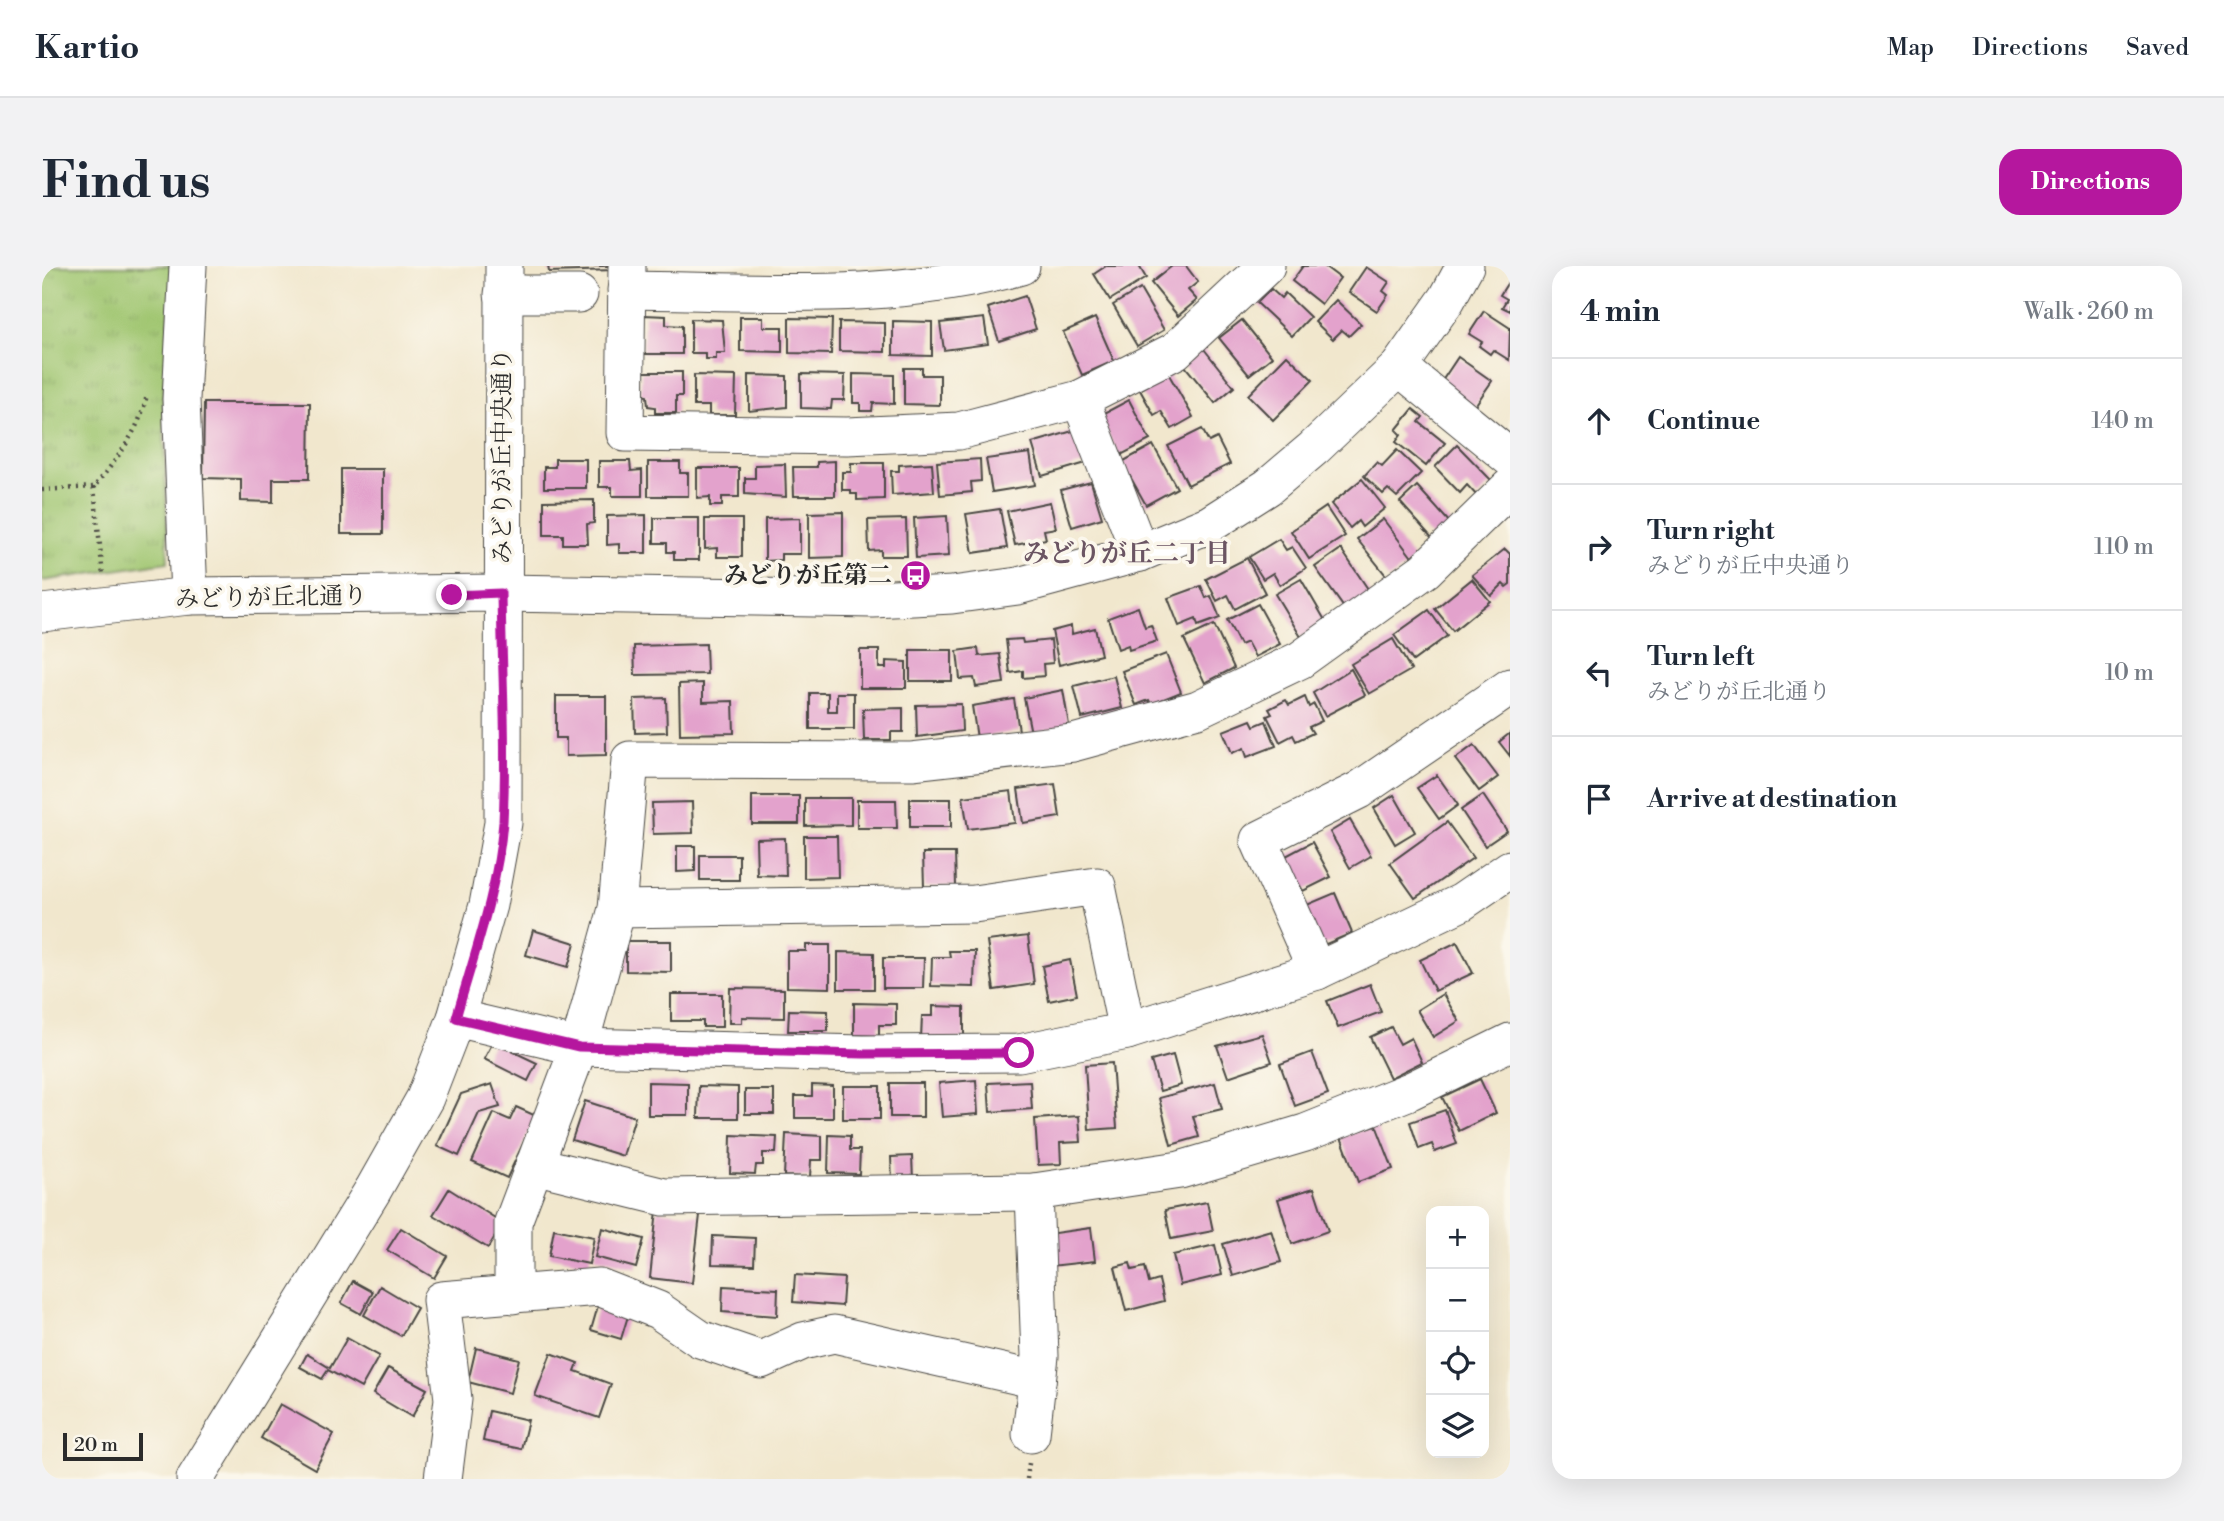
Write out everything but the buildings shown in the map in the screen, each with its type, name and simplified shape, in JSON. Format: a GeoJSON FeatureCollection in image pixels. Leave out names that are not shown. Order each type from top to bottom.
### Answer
{"type":"FeatureCollection","features":[{"type":"Feature","properties":{"kind":"street"},"geometry":{"type":"LineString","coordinates":[[188,266],[181,399],[189,596]]}},
{"type":"Feature","properties":{"kind":"street"},"geometry":{"type":"LineString","coordinates":[[1021,266],[971,281],[880,293],[626,278],[625,433],[847,436],[959,431],[1080,399],[1175,351],[1266,266]]}},
{"type":"Feature","properties":{"kind":"street","name":"みどりが丘北通り"},"geometry":{"type":"LineString","coordinates":[[42,613],[189,596],[501,593],[873,599],[952,595],[1018,586],[1139,554],[1210,524],[1268,487],[1314,448],[1399,367],[1447,299],[1465,266]]}},
{"type":"Feature","properties":{"kind":"street"},"geometry":{"type":"LineString","coordinates":[[504,280],[579,294]]}},
{"type":"Feature","properties":{"kind":"street","name":"みどりが丘中央通り"},"geometry":{"type":"LineString","coordinates":[[195,1479],[425,1098],[456,1018],[488,905],[503,823],[501,593],[504,280]]}},
{"type":"Feature","properties":{"kind":"street"},"geometry":{"type":"LineString","coordinates":[[1399,367],[1510,458]]}},
{"type":"Feature","properties":{"kind":"street"},"geometry":{"type":"LineString","coordinates":[[1080,399],[1139,554]]}},
{"type":"Feature","properties":{"kind":"street"},"geometry":{"type":"LineString","coordinates":[[513,1295],[513,1222],[579,1047],[617,909],[630,760],[912,761],[1073,743],[1198,709],[1300,660],[1425,570],[1510,487]]}},
{"type":"Feature","properties":{"kind":"street"},"geometry":{"type":"LineString","coordinates":[[1317,971],[1259,840],[1359,790],[1510,687]]}},
{"type":"Feature","properties":{"kind":"street"},"geometry":{"type":"LineString","coordinates":[[456,1018],[579,1047],[863,1054],[1019,1053],[1126,1031],[1317,971],[1462,902],[1510,869]]}},
{"type":"Feature","properties":{"kind":"street"},"geometry":{"type":"LineString","coordinates":[[617,909],[974,904],[1097,886],[1126,1031]]}},
{"type":"Feature","properties":{"kind":"street"},"geometry":{"type":"LineString","coordinates":[[534,1165],[664,1197],[1034,1192],[1180,1170],[1304,1133],[1410,1091],[1510,1042]]}},
{"type":"Feature","properties":{"kind":"street"},"geometry":{"type":"LineString","coordinates":[[1031,1434],[1040,1356],[1034,1192]]}},
{"type":"Feature","properties":{"kind":"street"},"geometry":{"type":"LineString","coordinates":[[443,1479],[453,1399],[441,1300],[599,1287],[658,1310],[700,1339],[761,1360],[803,1342],[834,1335],[1037,1380]]}},
{"type":"Feature","properties":{"kind":"path"},"geometry":{"type":"LineString","coordinates":[[42,490],[94,486],[116,460],[144,411],[149,386]]}},
{"type":"Feature","properties":{"kind":"path"},"geometry":{"type":"LineString","coordinates":[[94,486],[106,605]]}},
{"type":"Feature","properties":{"kind":"green space"},"geometry":{"type":"Polygon","coordinates":[[[42,266],[173,266],[163,399],[168,562],[42,581],[42,266]]]}},
{"type":"Feature","properties":{"kind":"place","name":"みどりが丘第二"},"geometry":{"type":"Point","coordinates":[915,575]}},
{"type":"Feature","properties":{"kind":"district","name":"みどりが丘二丁目"},"geometry":{"type":"Point","coordinates":[1127,553]}},
{"type":"Feature","properties":{"kind":"route"},"geometry":{"type":"LineString","coordinates":[[452,595],[501,593],[502,644],[503,823],[488,905],[456,1018],[579,1047],[863,1054],[1019,1053]]}}]}
